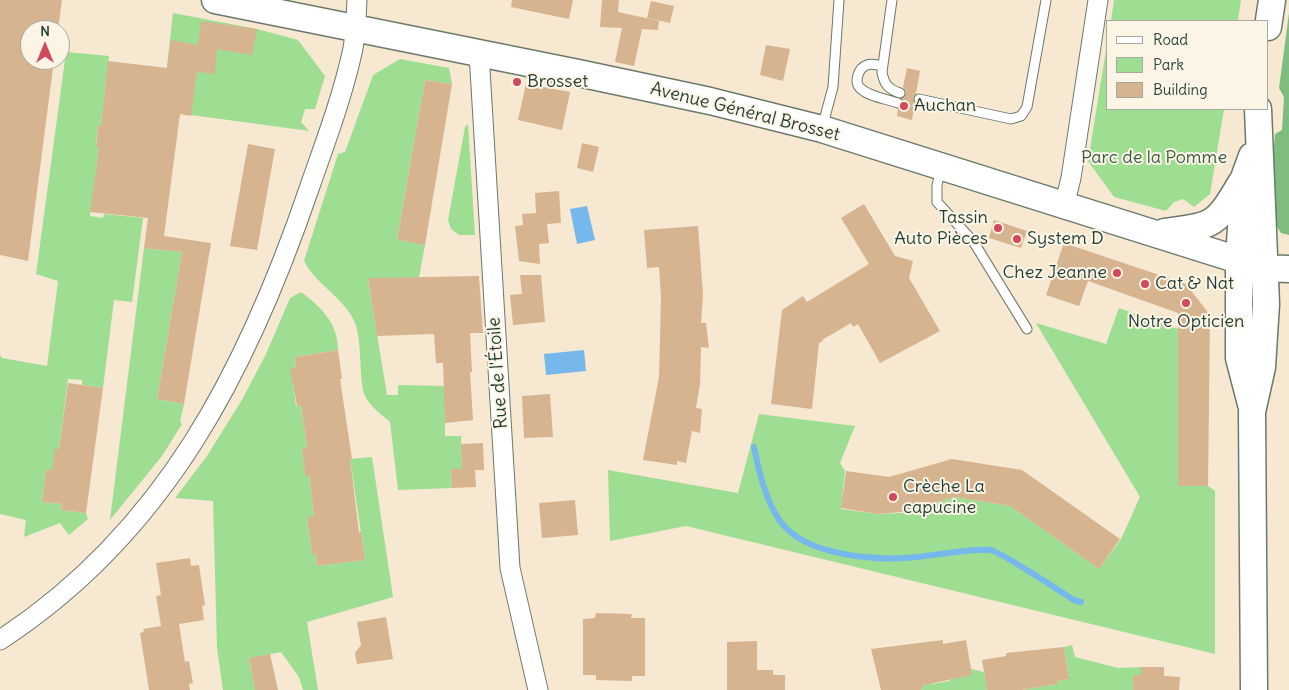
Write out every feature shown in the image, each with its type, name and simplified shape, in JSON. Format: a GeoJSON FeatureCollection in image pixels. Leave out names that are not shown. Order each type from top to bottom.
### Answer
{"type":"FeatureCollection","features":[{"type":"Feature","properties":{"kind":"main road","name":"Avenue Général Brosset"},"geometry":{"type":"LineString","coordinates":[[215,0],[710,101],[822,129],[1239,260],[1276,268]]}},
{"type":"Feature","properties":{"kind":"main road"},"geometry":{"type":"LineString","coordinates":[[1269,20],[1272,0]]}},
{"type":"Feature","properties":{"kind":"main road"},"geometry":{"type":"LineString","coordinates":[[1254,690],[1252,412],[1262,367],[1266,304],[1276,268],[1258,139],[1258,110]]}},
{"type":"Feature","properties":{"kind":"main road"},"geometry":{"type":"LineString","coordinates":[[1155,233],[1201,227],[1217,219],[1224,212],[1244,178],[1258,139]]}},
{"type":"Feature","properties":{"kind":"main road"},"geometry":{"type":"LineString","coordinates":[[1244,178],[1239,260],[1239,358],[1252,412]]}},
{"type":"Feature","properties":{"kind":"street"},"geometry":{"type":"LineString","coordinates":[[0,640],[42,611],[106,554],[138,520],[159,493],[214,408],[262,313],[282,267],[352,52],[357,0]]}},
{"type":"Feature","properties":{"kind":"street"},"geometry":{"type":"LineString","coordinates":[[1064,206],[1071,178],[1098,0]]}},
{"type":"Feature","properties":{"kind":"street","name":"Rue de l'Étoile"},"geometry":{"type":"LineString","coordinates":[[479,53],[510,568],[538,690]]}},
{"type":"Feature","properties":{"kind":"lane"},"geometry":{"type":"LineString","coordinates":[[822,129],[833,87],[839,0]]}},
{"type":"Feature","properties":{"kind":"lane"},"geometry":{"type":"LineString","coordinates":[[892,0],[882,69],[884,81],[889,89],[900,93]]}},
{"type":"Feature","properties":{"kind":"lane"},"geometry":{"type":"LineString","coordinates":[[919,100],[1011,119],[1021,116],[1027,107],[1046,0]]}},
{"type":"Feature","properties":{"kind":"lane"},"geometry":{"type":"LineString","coordinates":[[882,69],[869,64],[864,66],[859,72],[857,82],[860,88],[870,94],[898,103]]}},
{"type":"Feature","properties":{"kind":"lane"},"geometry":{"type":"LineString","coordinates":[[942,167],[936,185],[937,202],[973,241],[1027,329]]}},
{"type":"Feature","properties":{"kind":"green space"},"geometry":{"type":"Polygon","coordinates":[[[1114,0],[1241,0],[1238,20],[1111,20],[1114,0]]]}},
{"type":"Feature","properties":{"kind":"green space"},"geometry":{"type":"Polygon","coordinates":[[[173,13],[257,29],[298,40],[325,76],[315,109],[305,109],[301,122],[309,131],[162,111],[173,13]]]}},
{"type":"Feature","properties":{"kind":"green space"},"geometry":{"type":"Polygon","coordinates":[[[1289,13],[1289,235],[1281,233],[1275,223],[1270,198],[1270,185],[1275,134],[1282,130],[1284,97],[1279,88],[1289,13]]]}},
{"type":"Feature","properties":{"kind":"green space","name":"Parc de la Pomme"},"geometry":{"type":"Polygon","coordinates":[[[1106,50],[1106,110],[1224,110],[1210,194],[1194,207],[1183,199],[1174,202],[1166,211],[1114,197],[1088,161],[1106,50]]]}},
{"type":"Feature","properties":{"kind":"green space"},"geometry":{"type":"Polygon","coordinates":[[[70,52],[109,56],[101,126],[98,126],[96,146],[99,147],[90,216],[103,218],[104,214],[143,218],[132,302],[114,300],[103,388],[82,385],[82,380],[68,379],[59,449],[55,448],[58,471],[46,470],[42,502],[62,504],[61,510],[86,513],[88,519],[69,535],[60,523],[24,537],[26,520],[0,514],[0,355],[2,358],[47,366],[58,281],[36,274],[64,70],[70,70],[70,52]]]}},
{"type":"Feature","properties":{"kind":"green space"},"geometry":{"type":"Polygon","coordinates":[[[400,59],[449,68],[452,84],[425,80],[397,240],[425,245],[419,277],[368,279],[387,395],[398,395],[398,385],[445,386],[445,436],[461,436],[462,469],[451,469],[452,488],[398,490],[390,422],[366,398],[362,383],[359,341],[355,323],[344,306],[315,277],[304,261],[338,154],[345,152],[373,75],[400,59]]]}},
{"type":"Feature","properties":{"kind":"green space"},"geometry":{"type":"Polygon","coordinates":[[[468,124],[475,235],[459,235],[451,229],[448,220],[465,127],[468,124]]]}},
{"type":"Feature","properties":{"kind":"green space"},"geometry":{"type":"Polygon","coordinates":[[[144,248],[182,252],[157,399],[184,404],[180,422],[182,424],[162,456],[110,520],[144,248]]]}},
{"type":"Feature","properties":{"kind":"green space"},"geometry":{"type":"Polygon","coordinates":[[[301,292],[327,316],[335,332],[338,350],[295,357],[296,367],[291,369],[296,406],[301,405],[307,448],[302,449],[305,475],[309,475],[314,516],[307,518],[312,554],[316,554],[317,566],[365,560],[350,459],[372,457],[393,597],[307,622],[318,690],[303,690],[299,677],[281,652],[249,658],[255,690],[223,690],[217,648],[213,501],[175,498],[207,456],[243,398],[266,354],[290,298],[301,292]]]}},
{"type":"Feature","properties":{"kind":"green space"},"geometry":{"type":"Polygon","coordinates":[[[1119,308],[1178,329],[1178,486],[1208,486],[1215,491],[1215,654],[686,526],[610,541],[608,470],[738,493],[759,414],[855,426],[840,463],[845,471],[841,509],[878,514],[902,513],[955,497],[1010,506],[1099,569],[1121,539],[1140,497],[1036,323],[1106,344],[1119,308]]]}},
{"type":"Feature","properties":{"kind":"green space"},"geometry":{"type":"Polygon","coordinates":[[[1072,645],[1075,657],[1118,668],[1141,667],[1141,675],[1133,675],[1133,690],[1022,690],[1057,684],[1057,681],[1069,679],[1064,647],[1072,645]]]}},
{"type":"Feature","properties":{"kind":"green space"},"geometry":{"type":"Polygon","coordinates":[[[971,669],[984,672],[987,690],[921,690],[926,682],[932,681],[932,684],[949,681],[962,671],[971,669]]]}},
{"type":"Feature","properties":{"kind":"water"},"geometry":{"type":"Polygon","coordinates":[[[587,206],[595,240],[577,244],[570,209],[587,206]]]}},
{"type":"Feature","properties":{"kind":"water"},"geometry":{"type":"Polygon","coordinates":[[[584,350],[586,371],[546,375],[544,354],[584,350]]]}},
{"type":"Feature","properties":{"kind":"building"},"geometry":{"type":"Polygon","coordinates":[[[0,0],[62,0],[59,20],[20,20],[20,70],[53,70],[28,261],[0,255],[0,0]]]}},
{"type":"Feature","properties":{"kind":"building"},"geometry":{"type":"Polygon","coordinates":[[[512,0],[573,0],[569,19],[511,7],[512,0]]]}},
{"type":"Feature","properties":{"kind":"building"},"geometry":{"type":"Polygon","coordinates":[[[602,0],[619,0],[618,12],[659,21],[658,30],[642,29],[634,66],[615,62],[622,28],[600,27],[602,0]]]}},
{"type":"Feature","properties":{"kind":"building"},"geometry":{"type":"Polygon","coordinates":[[[651,1],[674,6],[670,23],[647,18],[651,1]]]}},
{"type":"Feature","properties":{"kind":"building"},"geometry":{"type":"Polygon","coordinates":[[[201,21],[257,29],[252,55],[217,49],[215,74],[197,72],[191,116],[180,114],[164,236],[211,243],[184,404],[157,399],[182,252],[144,248],[148,218],[90,212],[99,147],[96,147],[98,126],[101,126],[108,61],[167,68],[171,40],[198,45],[201,21]]]}},
{"type":"Feature","properties":{"kind":"building"},"geometry":{"type":"Polygon","coordinates":[[[766,45],[790,49],[783,81],[760,75],[766,45]]]}},
{"type":"Feature","properties":{"kind":"building"},"geometry":{"type":"Polygon","coordinates":[[[907,68],[920,71],[916,93],[913,98],[915,103],[912,120],[897,116],[898,109],[904,104],[902,99],[906,92],[903,87],[907,68]]]}},
{"type":"Feature","properties":{"kind":"building"},"geometry":{"type":"Polygon","coordinates":[[[425,80],[452,84],[425,245],[397,240],[425,80]]]}},
{"type":"Feature","properties":{"kind":"building"},"geometry":{"type":"Polygon","coordinates":[[[526,84],[570,92],[562,130],[518,120],[526,84]]]}},
{"type":"Feature","properties":{"kind":"building"},"geometry":{"type":"Polygon","coordinates":[[[582,143],[599,147],[593,172],[577,168],[582,143]]]}},
{"type":"Feature","properties":{"kind":"building"},"geometry":{"type":"Polygon","coordinates":[[[248,144],[275,149],[257,250],[230,246],[248,144]]]}},
{"type":"Feature","properties":{"kind":"building"},"geometry":{"type":"Polygon","coordinates":[[[559,191],[561,223],[547,224],[549,243],[539,244],[540,264],[519,261],[515,226],[523,225],[522,214],[536,213],[535,193],[559,191]]]}},
{"type":"Feature","properties":{"kind":"building"},"geometry":{"type":"Polygon","coordinates":[[[864,204],[895,256],[913,261],[909,278],[940,331],[880,363],[858,324],[853,327],[851,323],[819,343],[812,409],[771,404],[782,310],[803,296],[807,302],[869,264],[841,218],[864,204]]]}},
{"type":"Feature","properties":{"kind":"building"},"geometry":{"type":"Polygon","coordinates":[[[994,220],[1027,231],[1021,248],[989,238],[994,220]]]}},
{"type":"Feature","properties":{"kind":"building"},"geometry":{"type":"Polygon","coordinates":[[[698,226],[703,294],[701,323],[706,323],[709,348],[701,347],[700,384],[696,408],[702,409],[700,433],[692,431],[686,463],[677,461],[677,465],[643,460],[659,377],[661,297],[659,267],[647,268],[644,230],[698,226]]]}},
{"type":"Feature","properties":{"kind":"building"},"geometry":{"type":"Polygon","coordinates":[[[1064,243],[1186,284],[1210,315],[1208,486],[1178,486],[1178,313],[1088,281],[1079,306],[1046,295],[1064,243]]]}},
{"type":"Feature","properties":{"kind":"building"},"geometry":{"type":"Polygon","coordinates":[[[520,275],[541,275],[545,322],[513,325],[510,295],[522,294],[520,275]]]}},
{"type":"Feature","properties":{"kind":"building"},"geometry":{"type":"Polygon","coordinates":[[[479,276],[483,333],[470,333],[473,420],[445,423],[443,363],[436,363],[434,334],[377,336],[368,278],[479,276]]]}},
{"type":"Feature","properties":{"kind":"building"},"geometry":{"type":"Polygon","coordinates":[[[338,350],[359,532],[361,532],[365,560],[317,566],[316,554],[312,554],[307,517],[314,516],[309,475],[305,476],[302,448],[307,448],[301,405],[297,406],[290,369],[296,367],[295,357],[338,350]]]}},
{"type":"Feature","properties":{"kind":"building"},"geometry":{"type":"Polygon","coordinates":[[[68,383],[103,388],[86,513],[61,510],[62,504],[42,502],[46,470],[52,470],[55,448],[59,449],[68,383]]]}},
{"type":"Feature","properties":{"kind":"building"},"geometry":{"type":"Polygon","coordinates":[[[550,394],[553,437],[524,438],[522,396],[550,394]]]}},
{"type":"Feature","properties":{"kind":"building"},"geometry":{"type":"Polygon","coordinates":[[[483,443],[484,470],[475,470],[476,487],[452,488],[451,469],[462,469],[461,444],[483,443]]]}},
{"type":"Feature","properties":{"kind":"building"},"geometry":{"type":"Polygon","coordinates":[[[952,459],[1022,470],[1120,539],[1099,569],[1010,506],[955,497],[902,512],[878,514],[841,508],[846,471],[889,477],[952,459]]]}},
{"type":"Feature","properties":{"kind":"building"},"geometry":{"type":"Polygon","coordinates":[[[575,500],[578,535],[542,538],[539,503],[575,500]]]}},
{"type":"Feature","properties":{"kind":"building"},"geometry":{"type":"Polygon","coordinates":[[[190,558],[191,566],[199,565],[205,605],[202,606],[204,620],[179,624],[185,662],[189,661],[193,683],[189,684],[190,690],[149,690],[140,633],[144,632],[143,629],[161,626],[156,596],[161,595],[156,563],[190,558]]]}},
{"type":"Feature","properties":{"kind":"building"},"geometry":{"type":"Polygon","coordinates":[[[596,613],[632,614],[631,618],[645,618],[645,676],[632,676],[632,681],[596,680],[596,675],[583,675],[583,619],[595,618],[596,613]]]}},
{"type":"Feature","properties":{"kind":"building"},"geometry":{"type":"Polygon","coordinates":[[[386,617],[393,659],[357,664],[355,653],[361,645],[357,622],[386,617]]]}},
{"type":"Feature","properties":{"kind":"building"},"geometry":{"type":"Polygon","coordinates":[[[943,640],[943,644],[966,640],[972,675],[924,685],[921,690],[881,690],[871,649],[943,640]]]}},
{"type":"Feature","properties":{"kind":"building"},"geometry":{"type":"Polygon","coordinates":[[[757,641],[757,670],[773,670],[773,675],[785,675],[785,690],[727,690],[727,642],[757,641]]]}},
{"type":"Feature","properties":{"kind":"building"},"geometry":{"type":"Polygon","coordinates":[[[1064,647],[1069,679],[1057,681],[1057,684],[1022,690],[987,690],[982,660],[1006,656],[1006,653],[1064,647]]]}},
{"type":"Feature","properties":{"kind":"building"},"geometry":{"type":"Polygon","coordinates":[[[270,654],[278,690],[255,690],[249,658],[270,654]]]}},
{"type":"Feature","properties":{"kind":"building"},"geometry":{"type":"Polygon","coordinates":[[[1141,667],[1164,667],[1164,676],[1180,677],[1179,690],[1133,690],[1133,675],[1141,675],[1141,667]]]}},
{"type":"Feature","properties":{"kind":"waterway"},"geometry":{"type":"LineString","coordinates":[[754,447],[763,485],[775,513],[792,533],[807,542],[844,554],[883,558],[918,557],[990,550],[1018,564],[1074,600],[1081,602]]}},
{"type":"Feature","properties":{"kind":"place","name":"Brosset"},"geometry":{"type":"Point","coordinates":[517,82]}},
{"type":"Feature","properties":{"kind":"place","name":"Auchan"},"geometry":{"type":"Point","coordinates":[904,106]}},
{"type":"Feature","properties":{"kind":"place","name":"Tassin Auto Pièces"},"geometry":{"type":"Point","coordinates":[998,228]}},
{"type":"Feature","properties":{"kind":"place","name":"System D"},"geometry":{"type":"Point","coordinates":[1017,239]}},
{"type":"Feature","properties":{"kind":"place","name":"Chez Jeanne"},"geometry":{"type":"Point","coordinates":[1117,273]}},
{"type":"Feature","properties":{"kind":"place","name":"Cat & Nat"},"geometry":{"type":"Point","coordinates":[1145,284]}},
{"type":"Feature","properties":{"kind":"place","name":"Notre Opticien"},"geometry":{"type":"Point","coordinates":[1186,303]}},
{"type":"Feature","properties":{"kind":"place","name":"Crèche La capucine"},"geometry":{"type":"Point","coordinates":[893,497]}}]}
